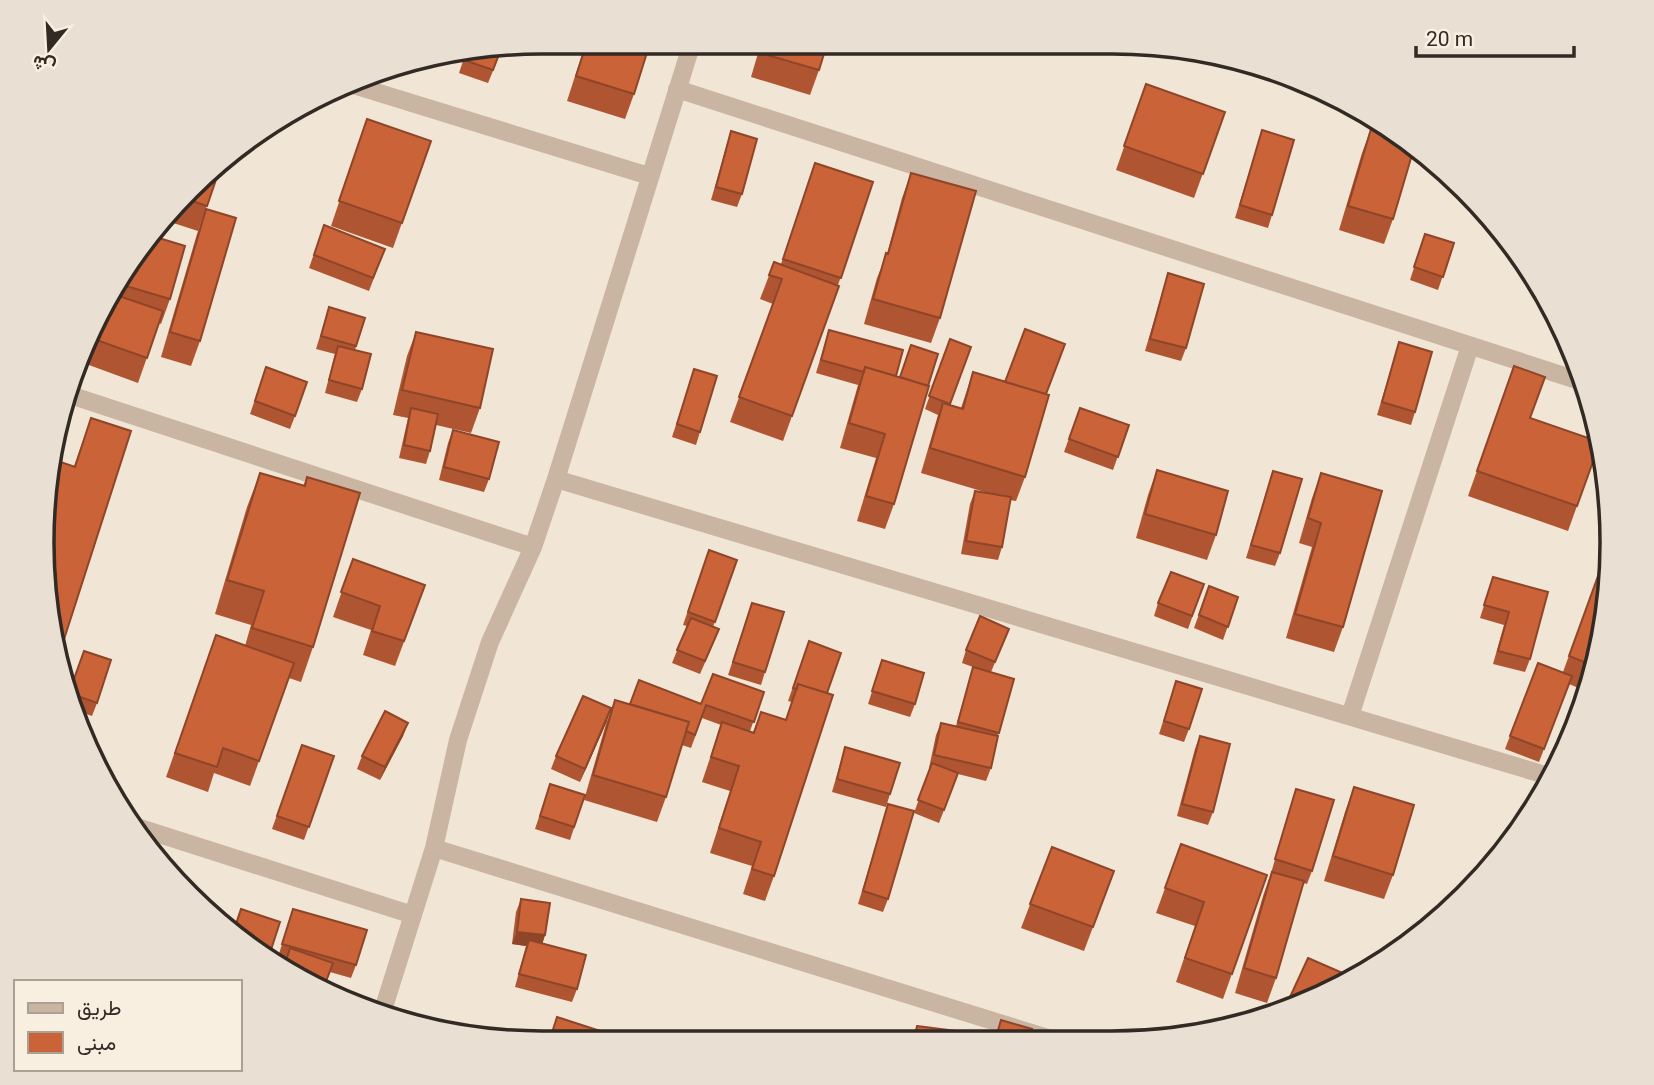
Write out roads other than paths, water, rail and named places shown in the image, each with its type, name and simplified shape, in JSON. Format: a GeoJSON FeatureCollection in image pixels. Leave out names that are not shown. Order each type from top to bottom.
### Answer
{"type":"FeatureCollection","features":[{"type":"Feature","properties":{"kind":"street"},"geometry":{"type":"LineString","coordinates":[[385,1005],[433,848],[458,740],[490,642],[533,547],[556,479],[688,54]]}},
{"type":"Feature","properties":{"kind":"street"},"geometry":{"type":"LineString","coordinates":[[364,88],[649,176]]}},
{"type":"Feature","properties":{"kind":"street"},"geometry":{"type":"LineString","coordinates":[[677,89],[1571,378]]}},
{"type":"Feature","properties":{"kind":"street"},"geometry":{"type":"LineString","coordinates":[[1350,716],[1470,346]]}},
{"type":"Feature","properties":{"kind":"street"},"geometry":{"type":"LineString","coordinates":[[77,397],[533,547]]}},
{"type":"Feature","properties":{"kind":"street"},"geometry":{"type":"LineString","coordinates":[[556,479],[1541,773]]}},
{"type":"Feature","properties":{"kind":"street"},"geometry":{"type":"LineString","coordinates":[[149,831],[413,915]]}},
{"type":"Feature","properties":{"kind":"street"},"geometry":{"type":"LineString","coordinates":[[433,848],[1025,1031]]}}]}
